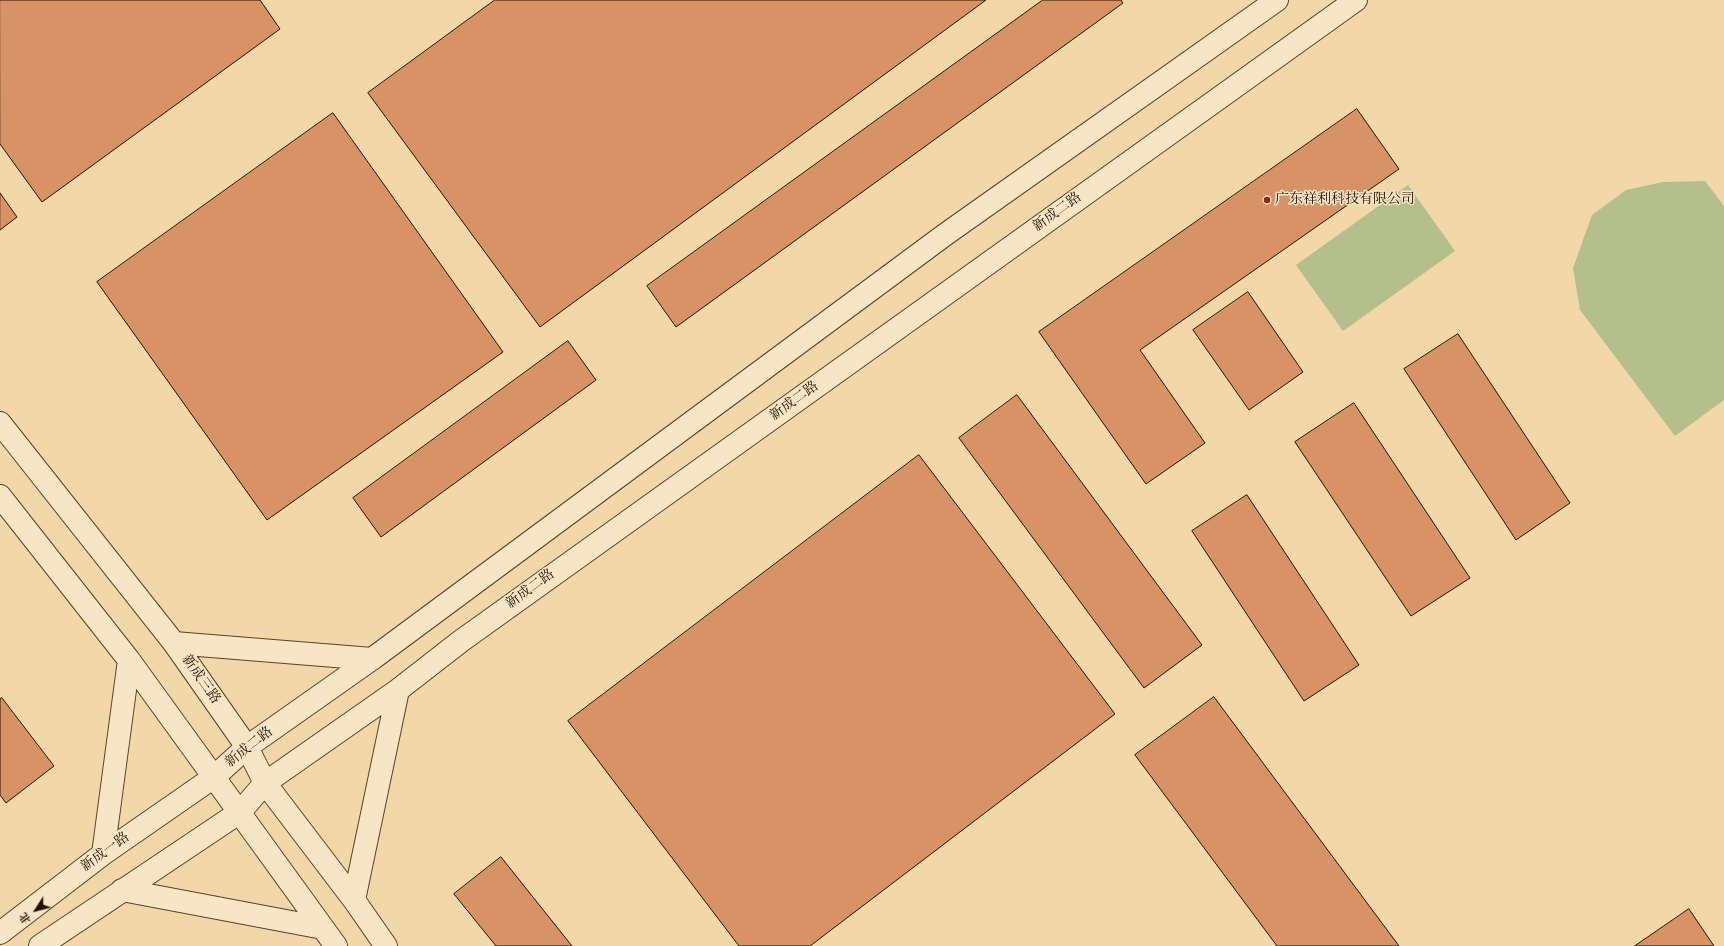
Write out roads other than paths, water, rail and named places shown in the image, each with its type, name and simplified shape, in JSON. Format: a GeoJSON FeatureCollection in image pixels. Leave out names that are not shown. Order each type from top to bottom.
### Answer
{"type":"FeatureCollection","features":[{"type":"Feature","properties":{"kind":"street","name":"新成二路"},"geometry":{"type":"LineString","coordinates":[[214,777],[247,748],[372,659],[946,234],[1277,0]]}},
{"type":"Feature","properties":{"kind":"street","name":"新成二路"},"geometry":{"type":"LineString","coordinates":[[240,812],[265,783],[398,690],[461,641],[1356,0]]}},
{"type":"Feature","properties":{"kind":"street","name":"新成三路"},"geometry":{"type":"LineString","coordinates":[[0,423],[174,643],[247,748],[265,783],[354,900],[386,946]]}},
{"type":"Feature","properties":{"kind":"street"},"geometry":{"type":"LineString","coordinates":[[0,496],[129,660],[336,946]]}},
{"type":"Feature","properties":{"kind":"street"},"geometry":{"type":"LineString","coordinates":[[174,643],[372,659]]}},
{"type":"Feature","properties":{"kind":"street"},"geometry":{"type":"LineString","coordinates":[[103,854],[129,660]]}},
{"type":"Feature","properties":{"kind":"street"},"geometry":{"type":"LineString","coordinates":[[354,900],[398,690]]}},
{"type":"Feature","properties":{"kind":"street","name":"新成一路"},"geometry":{"type":"LineString","coordinates":[[0,933],[103,854],[214,777]]}},
{"type":"Feature","properties":{"kind":"street"},"geometry":{"type":"LineString","coordinates":[[40,946],[240,812]]}},
{"type":"Feature","properties":{"kind":"street"},"geometry":{"type":"LineString","coordinates":[[122,890],[323,928]]}},
{"type":"Feature","properties":{"kind":"place","name":"广东祥利科技有限公司"},"geometry":{"type":"Point","coordinates":[1267,200]}}]}
